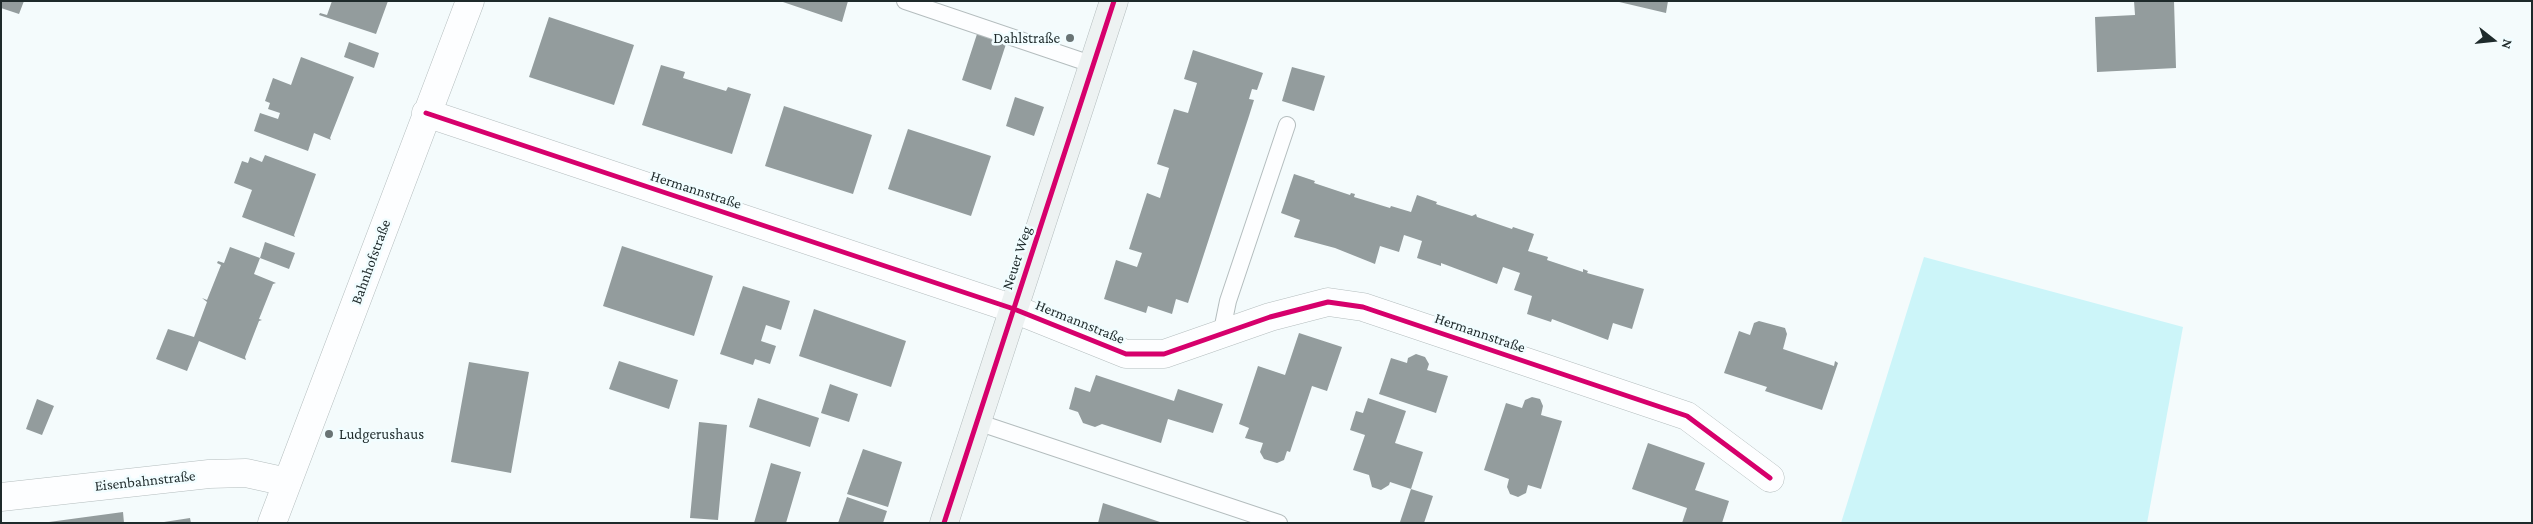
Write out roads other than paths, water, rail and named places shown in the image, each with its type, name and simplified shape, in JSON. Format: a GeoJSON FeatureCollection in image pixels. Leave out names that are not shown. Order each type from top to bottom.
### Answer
{"type":"FeatureCollection","features":[{"type":"Feature","properties":{"kind":"street","name":"Bahnhofstraße"},"geometry":{"type":"LineString","coordinates":[[272,523],[470,1]]}},
{"type":"Feature","properties":{"kind":"street","name":"Neuer Weg"},"geometry":{"type":"LineString","coordinates":[[944,523],[1114,1]]}},
{"type":"Feature","properties":{"kind":"street","name":"Hermannstraße"},"geometry":{"type":"LineString","coordinates":[[426,113],[1014,309],[1126,354],[1164,354],[1270,317],[1328,302],[1363,307],[1687,416],[1770,478]]}},
{"type":"Feature","properties":{"kind":"street","name":"Eisenbahnstraße"},"geometry":{"type":"LineString","coordinates":[[1,497],[209,474],[246,472],[287,482]]}},
{"type":"Feature","properties":{"kind":"lane"},"geometry":{"type":"LineString","coordinates":[[906,1],[1094,65]]}},
{"type":"Feature","properties":{"kind":"lane"},"geometry":{"type":"LineString","coordinates":[[1221,335],[1228,301],[1287,125]]}},
{"type":"Feature","properties":{"kind":"lane"},"geometry":{"type":"LineString","coordinates":[[977,422],[1228,508],[1279,523]]}},
{"type":"Feature","properties":{"kind":"place","name":"Dahlstraße"},"geometry":{"type":"Point","coordinates":[1070,38]}},
{"type":"Feature","properties":{"kind":"place","name":"Ludgerushaus"},"geometry":{"type":"Point","coordinates":[329,434]}}]}
